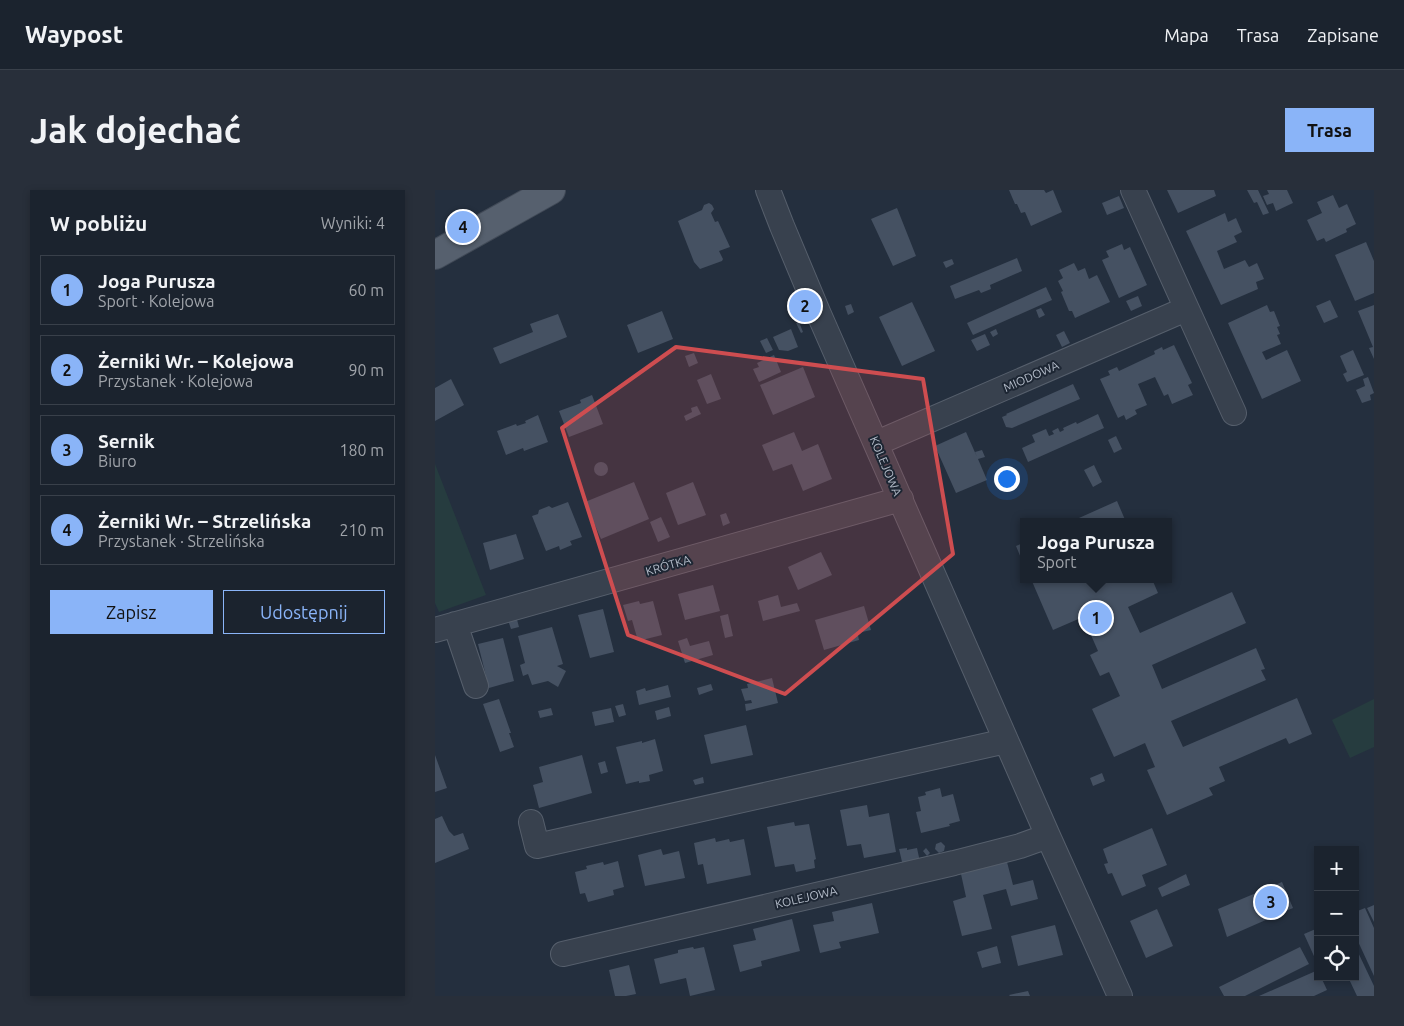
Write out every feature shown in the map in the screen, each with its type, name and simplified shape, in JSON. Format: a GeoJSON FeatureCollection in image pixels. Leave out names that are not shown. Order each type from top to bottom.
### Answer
{"type":"FeatureCollection","features":[{"type":"Feature","properties":{"kind":"main road"},"geometry":{"type":"LineString","coordinates":[[435,255],[551,190]]}},
{"type":"Feature","properties":{"kind":"street","name":"KOLEJOWA"},"geometry":{"type":"LineString","coordinates":[[768,190],[781,226],[818,312],[1120,996]]}},
{"type":"Feature","properties":{"kind":"street"},"geometry":{"type":"LineString","coordinates":[[1133,190],[1234,414]]}},
{"type":"Feature","properties":{"kind":"street","name":"MIODOWA"},"geometry":{"type":"LineString","coordinates":[[877,444],[1186,309]]}},
{"type":"Feature","properties":{"kind":"street","name":"KRÓTKA"},"geometry":{"type":"LineString","coordinates":[[445,627],[901,500]]}},
{"type":"Feature","properties":{"kind":"street"},"geometry":{"type":"LineString","coordinates":[[445,627],[476,686]]}},
{"type":"Feature","properties":{"kind":"street"},"geometry":{"type":"LineString","coordinates":[[531,822],[537,846],[1006,741]]}},
{"type":"Feature","properties":{"kind":"street","name":"KOLEJOWA"},"geometry":{"type":"LineString","coordinates":[[563,954],[954,863],[1020,846],[1048,836]]}},
{"type":"Feature","properties":{"kind":"highlighted area"},"geometry":{"type":"Polygon","coordinates":[[[676,347],[923,379],[953,554],[785,694],[628,635],[562,428],[676,347]]]}},
{"type":"Feature","properties":{"kind":"green space"},"geometry":{"type":"Polygon","coordinates":[[[435,464],[486,595],[439,612],[435,603],[435,464]]]}},
{"type":"Feature","properties":{"kind":"green space"},"geometry":{"type":"Polygon","coordinates":[[[1374,699],[1374,747],[1350,758],[1332,720],[1374,699]]]}},
{"type":"Feature","properties":{"kind":"building"},"geometry":{"type":"Polygon","coordinates":[[[1009,190],[1044,190],[1046,193],[1053,190],[1062,212],[1031,226],[1025,212],[1021,213],[1017,204],[1015,204],[1009,190]]]}},
{"type":"Feature","properties":{"kind":"building"},"geometry":{"type":"Polygon","coordinates":[[[1167,190],[1214,190],[1216,196],[1178,213],[1167,190]]]}},
{"type":"Feature","properties":{"kind":"building"},"geometry":{"type":"Polygon","coordinates":[[[1247,190],[1258,190],[1269,213],[1263,215],[1257,202],[1254,203],[1247,190]]]}},
{"type":"Feature","properties":{"kind":"building"},"geometry":{"type":"Polygon","coordinates":[[[1267,190],[1287,190],[1293,203],[1276,211],[1273,203],[1267,205],[1263,196],[1269,194],[1267,190]]]}},
{"type":"Feature","properties":{"kind":"building"},"geometry":{"type":"Polygon","coordinates":[[[1333,195],[1339,208],[1347,204],[1356,224],[1346,229],[1347,232],[1326,242],[1324,238],[1317,241],[1307,220],[1322,213],[1317,202],[1333,195]]]}},
{"type":"Feature","properties":{"kind":"building"},"geometry":{"type":"Polygon","coordinates":[[[1119,196],[1124,208],[1107,215],[1102,203],[1119,196]]]}},
{"type":"Feature","properties":{"kind":"building"},"geometry":{"type":"Polygon","coordinates":[[[709,203],[714,209],[711,213],[715,222],[718,221],[730,247],[719,251],[723,259],[722,261],[700,269],[694,262],[678,221],[702,210],[704,205],[709,203]]]}},
{"type":"Feature","properties":{"kind":"building"},"geometry":{"type":"Polygon","coordinates":[[[897,208],[916,256],[893,266],[871,219],[897,208]]]}},
{"type":"Feature","properties":{"kind":"building"},"geometry":{"type":"Polygon","coordinates":[[[1225,213],[1228,222],[1236,218],[1242,232],[1234,236],[1237,242],[1217,251],[1224,269],[1245,260],[1249,267],[1257,263],[1264,279],[1256,282],[1258,289],[1221,305],[1186,231],[1225,213]]]}},
{"type":"Feature","properties":{"kind":"building"},"geometry":{"type":"Polygon","coordinates":[[[1366,242],[1374,261],[1374,293],[1355,301],[1335,255],[1366,242]]]}},
{"type":"Feature","properties":{"kind":"building"},"geometry":{"type":"Polygon","coordinates":[[[1122,244],[1124,250],[1130,247],[1147,285],[1119,298],[1102,260],[1109,257],[1106,251],[1122,244]]]}},
{"type":"Feature","properties":{"kind":"building"},"geometry":{"type":"Polygon","coordinates":[[[1017,258],[1022,271],[990,285],[991,289],[981,293],[979,290],[955,299],[950,286],[1017,258]]]}},
{"type":"Feature","properties":{"kind":"building"},"geometry":{"type":"Polygon","coordinates":[[[952,259],[954,264],[946,268],[943,262],[952,259]]]}},
{"type":"Feature","properties":{"kind":"building"},"geometry":{"type":"Polygon","coordinates":[[[1074,263],[1078,271],[1085,268],[1089,279],[1097,275],[1110,302],[1075,318],[1072,311],[1069,311],[1058,281],[1063,278],[1059,270],[1074,263]]]}},
{"type":"Feature","properties":{"kind":"building"},"geometry":{"type":"Polygon","coordinates":[[[1046,287],[1052,300],[973,335],[967,323],[1046,287]]]}},
{"type":"Feature","properties":{"kind":"building"},"geometry":{"type":"Polygon","coordinates":[[[1138,296],[1142,306],[1131,311],[1126,301],[1138,296]]]}},
{"type":"Feature","properties":{"kind":"building"},"geometry":{"type":"Polygon","coordinates":[[[1330,300],[1338,317],[1324,323],[1316,306],[1330,300]]]}},
{"type":"Feature","properties":{"kind":"building"},"geometry":{"type":"Polygon","coordinates":[[[912,302],[935,351],[902,366],[879,317],[912,302]]]}},
{"type":"Feature","properties":{"kind":"building"},"geometry":{"type":"Polygon","coordinates":[[[851,304],[854,312],[848,315],[845,306],[851,304]]]}},
{"type":"Feature","properties":{"kind":"building"},"geometry":{"type":"Polygon","coordinates":[[[1267,305],[1270,312],[1274,311],[1280,326],[1277,327],[1280,334],[1277,335],[1281,344],[1262,352],[1266,360],[1287,350],[1301,381],[1262,399],[1228,323],[1267,305]]]}},
{"type":"Feature","properties":{"kind":"building"},"geometry":{"type":"Polygon","coordinates":[[[1374,305],[1374,359],[1369,348],[1373,347],[1358,311],[1374,305]]]}},
{"type":"Feature","properties":{"kind":"building"},"geometry":{"type":"Polygon","coordinates":[[[1041,308],[1045,315],[1039,318],[1036,310],[1041,308]]]}},
{"type":"Feature","properties":{"kind":"building"},"geometry":{"type":"Polygon","coordinates":[[[662,311],[673,339],[638,353],[627,325],[662,311]]]}},
{"type":"Feature","properties":{"kind":"building"},"geometry":{"type":"Polygon","coordinates":[[[558,314],[567,337],[500,364],[493,348],[533,332],[530,324],[558,314]]]}},
{"type":"Feature","properties":{"kind":"building"},"geometry":{"type":"Polygon","coordinates":[[[799,322],[803,332],[801,333],[796,323],[799,322]]]}},
{"type":"Feature","properties":{"kind":"building"},"geometry":{"type":"Polygon","coordinates":[[[791,329],[798,347],[788,351],[779,350],[773,337],[791,329]]]}},
{"type":"Feature","properties":{"kind":"building"},"geometry":{"type":"Polygon","coordinates":[[[996,329],[998,334],[993,337],[990,332],[996,329]]]}},
{"type":"Feature","properties":{"kind":"building"},"geometry":{"type":"Polygon","coordinates":[[[1064,331],[1070,343],[1062,347],[1056,335],[1064,331]]]}},
{"type":"Feature","properties":{"kind":"building"},"geometry":{"type":"Polygon","coordinates":[[[985,334],[990,345],[977,351],[971,340],[985,334]]]}},
{"type":"Feature","properties":{"kind":"building"},"geometry":{"type":"Polygon","coordinates":[[[767,338],[773,350],[766,353],[760,341],[767,338]]]}},
{"type":"Feature","properties":{"kind":"building"},"geometry":{"type":"Polygon","coordinates":[[[1174,345],[1192,383],[1188,385],[1193,395],[1172,404],[1168,394],[1164,396],[1155,377],[1138,384],[1147,405],[1135,410],[1137,414],[1126,420],[1124,415],[1118,418],[1100,379],[1110,375],[1108,371],[1117,367],[1119,371],[1155,354],[1154,351],[1162,347],[1163,350],[1174,345]]]}},
{"type":"Feature","properties":{"kind":"building"},"geometry":{"type":"Polygon","coordinates":[[[1353,350],[1364,375],[1347,382],[1343,374],[1347,372],[1340,356],[1353,350]]]}},
{"type":"Feature","properties":{"kind":"building"},"geometry":{"type":"Polygon","coordinates":[[[694,353],[698,363],[689,367],[685,356],[694,353]]]}},
{"type":"Feature","properties":{"kind":"building"},"geometry":{"type":"Polygon","coordinates":[[[774,355],[781,372],[759,382],[753,369],[759,367],[757,363],[774,355]]]}},
{"type":"Feature","properties":{"kind":"building"},"geometry":{"type":"Polygon","coordinates":[[[803,367],[815,397],[773,415],[760,385],[803,367]]]}},
{"type":"Feature","properties":{"kind":"building"},"geometry":{"type":"Polygon","coordinates":[[[711,374],[721,399],[707,404],[697,380],[711,374]]]}},
{"type":"Feature","properties":{"kind":"building"},"geometry":{"type":"Polygon","coordinates":[[[1368,377],[1374,393],[1370,395],[1371,400],[1362,403],[1356,390],[1365,386],[1363,379],[1368,377]]]}},
{"type":"Feature","properties":{"kind":"building"},"geometry":{"type":"Polygon","coordinates":[[[451,379],[464,405],[435,421],[435,388],[451,379]]]}},
{"type":"Feature","properties":{"kind":"building"},"geometry":{"type":"Polygon","coordinates":[[[1073,384],[1080,399],[1012,428],[1006,427],[1002,417],[1006,414],[1073,384]]]}},
{"type":"Feature","properties":{"kind":"building"},"geometry":{"type":"Polygon","coordinates":[[[592,395],[603,424],[569,437],[559,411],[581,403],[580,400],[592,395]]]}},
{"type":"Feature","properties":{"kind":"building"},"geometry":{"type":"Polygon","coordinates":[[[697,406],[701,414],[686,421],[684,416],[692,412],[691,408],[697,406]]]}},
{"type":"Feature","properties":{"kind":"building"},"geometry":{"type":"Polygon","coordinates":[[[1098,414],[1104,428],[1028,462],[1022,448],[1035,442],[1032,435],[1046,429],[1049,436],[1054,434],[1052,431],[1058,428],[1060,432],[1064,430],[1063,428],[1098,414]]]}},
{"type":"Feature","properties":{"kind":"building"},"geometry":{"type":"Polygon","coordinates":[[[538,415],[548,442],[524,451],[523,448],[506,455],[497,431],[516,424],[517,426],[526,423],[525,421],[538,415]]]}},
{"type":"Feature","properties":{"kind":"building"},"geometry":{"type":"Polygon","coordinates":[[[794,432],[802,451],[818,444],[832,479],[803,491],[792,464],[773,471],[762,445],[794,432]]]}},
{"type":"Feature","properties":{"kind":"building"},"geometry":{"type":"Polygon","coordinates":[[[966,432],[977,457],[975,452],[982,450],[985,457],[978,459],[987,480],[956,493],[935,446],[966,432]]]}},
{"type":"Feature","properties":{"kind":"building"},"geometry":{"type":"Polygon","coordinates":[[[1116,436],[1122,449],[1114,453],[1108,440],[1116,436]]]}},
{"type":"Feature","properties":{"kind":"building"},"geometry":{"type":"Polygon","coordinates":[[[601,462],[606,464],[608,469],[606,474],[601,476],[596,474],[594,469],[596,464],[601,462]]]}},
{"type":"Feature","properties":{"kind":"building"},"geometry":{"type":"Polygon","coordinates":[[[1094,465],[1102,482],[1093,487],[1084,470],[1094,465]]]}},
{"type":"Feature","properties":{"kind":"building"},"geometry":{"type":"Polygon","coordinates":[[[634,482],[649,519],[601,539],[585,502],[634,482]]]}},
{"type":"Feature","properties":{"kind":"building"},"geometry":{"type":"Polygon","coordinates":[[[693,482],[706,515],[678,525],[666,493],[693,482]]]}},
{"type":"Feature","properties":{"kind":"building"},"geometry":{"type":"Polygon","coordinates":[[[1117,501],[1124,518],[1079,518],[1117,501]]]}},
{"type":"Feature","properties":{"kind":"building"},"geometry":{"type":"Polygon","coordinates":[[[568,502],[582,537],[570,541],[572,545],[560,550],[559,546],[546,551],[532,516],[538,514],[539,510],[549,506],[552,508],[568,502]]]}},
{"type":"Feature","properties":{"kind":"building"},"geometry":{"type":"Polygon","coordinates":[[[726,513],[730,523],[723,526],[720,515],[726,513]]]}},
{"type":"Feature","properties":{"kind":"building"},"geometry":{"type":"Polygon","coordinates":[[[661,517],[670,537],[658,542],[650,522],[661,517]]]}},
{"type":"Feature","properties":{"kind":"building"},"geometry":{"type":"Polygon","coordinates":[[[516,534],[524,559],[490,570],[483,543],[516,534]]]}},
{"type":"Feature","properties":{"kind":"building"},"geometry":{"type":"Polygon","coordinates":[[[1020,544],[1020,556],[1016,546],[1020,544]]]}},
{"type":"Feature","properties":{"kind":"building"},"geometry":{"type":"Polygon","coordinates":[[[821,552],[832,575],[798,590],[788,567],[821,552]]]}},
{"type":"Feature","properties":{"kind":"building"},"geometry":{"type":"Polygon","coordinates":[[[1033,583],[1154,583],[1158,593],[1128,607],[1140,633],[1232,592],[1246,623],[1152,665],[1162,689],[1256,648],[1265,669],[1261,670],[1266,680],[1171,721],[1183,747],[1297,698],[1312,734],[1289,744],[1286,738],[1219,767],[1225,781],[1209,788],[1213,795],[1167,815],[1147,770],[1155,767],[1145,743],[1114,757],[1092,709],[1120,696],[1109,672],[1100,676],[1090,655],[1098,651],[1083,617],[1053,630],[1033,583]]]}},
{"type":"Feature","properties":{"kind":"building"},"geometry":{"type":"Polygon","coordinates":[[[713,585],[720,611],[685,620],[678,594],[713,585]]]}},
{"type":"Feature","properties":{"kind":"building"},"geometry":{"type":"Polygon","coordinates":[[[778,595],[781,607],[797,603],[800,611],[763,621],[758,601],[778,595]]]}},
{"type":"Feature","properties":{"kind":"building"},"geometry":{"type":"Polygon","coordinates":[[[639,601],[640,604],[653,601],[662,635],[638,641],[632,620],[628,621],[623,605],[639,601]]]}},
{"type":"Feature","properties":{"kind":"building"},"geometry":{"type":"Polygon","coordinates":[[[864,606],[871,630],[857,631],[859,640],[824,650],[815,620],[864,606]]]}},
{"type":"Feature","properties":{"kind":"building"},"geometry":{"type":"Polygon","coordinates":[[[603,609],[614,652],[590,658],[578,615],[603,609]]]}},
{"type":"Feature","properties":{"kind":"building"},"geometry":{"type":"Polygon","coordinates":[[[515,612],[519,627],[511,629],[506,614],[515,612]]]}},
{"type":"Feature","properties":{"kind":"building"},"geometry":{"type":"Polygon","coordinates":[[[728,614],[733,636],[725,638],[720,616],[728,614]]]}},
{"type":"Feature","properties":{"kind":"building"},"geometry":{"type":"Polygon","coordinates":[[[552,627],[563,664],[557,666],[566,671],[558,687],[548,681],[532,685],[528,674],[523,676],[520,665],[525,663],[518,636],[552,627]]]}},
{"type":"Feature","properties":{"kind":"building"},"geometry":{"type":"Polygon","coordinates":[[[503,638],[514,681],[489,688],[478,644],[503,638]]]}},
{"type":"Feature","properties":{"kind":"building"},"geometry":{"type":"Polygon","coordinates":[[[687,638],[690,646],[709,641],[713,655],[685,663],[678,641],[687,638]]]}},
{"type":"Feature","properties":{"kind":"building"},"geometry":{"type":"Polygon","coordinates":[[[772,678],[778,703],[746,711],[745,704],[752,703],[751,700],[745,701],[741,689],[748,688],[747,684],[772,678]]]}},
{"type":"Feature","properties":{"kind":"building"},"geometry":{"type":"Polygon","coordinates":[[[711,684],[713,690],[699,695],[697,688],[711,684]]]}},
{"type":"Feature","properties":{"kind":"building"},"geometry":{"type":"Polygon","coordinates":[[[668,685],[671,697],[639,705],[636,691],[645,688],[646,691],[668,685]]]}},
{"type":"Feature","properties":{"kind":"building"},"geometry":{"type":"Polygon","coordinates":[[[499,699],[514,747],[500,752],[483,704],[499,699]]]}},
{"type":"Feature","properties":{"kind":"building"},"geometry":{"type":"Polygon","coordinates":[[[623,704],[626,715],[619,717],[615,706],[623,704]]]}},
{"type":"Feature","properties":{"kind":"building"},"geometry":{"type":"Polygon","coordinates":[[[669,707],[671,716],[657,720],[655,711],[669,707]]]}},
{"type":"Feature","properties":{"kind":"building"},"geometry":{"type":"Polygon","coordinates":[[[551,708],[553,715],[540,718],[538,711],[551,708]]]}},
{"type":"Feature","properties":{"kind":"building"},"geometry":{"type":"Polygon","coordinates":[[[611,708],[614,722],[595,726],[592,712],[611,708]]]}},
{"type":"Feature","properties":{"kind":"building"},"geometry":{"type":"Polygon","coordinates":[[[746,725],[753,755],[711,764],[704,735],[746,725]]]}},
{"type":"Feature","properties":{"kind":"building"},"geometry":{"type":"Polygon","coordinates":[[[655,739],[663,771],[649,775],[650,781],[626,784],[616,747],[655,739]]]}},
{"type":"Feature","properties":{"kind":"building"},"geometry":{"type":"Polygon","coordinates":[[[435,755],[447,788],[435,792],[435,755]]]}},
{"type":"Feature","properties":{"kind":"building"},"geometry":{"type":"Polygon","coordinates":[[[582,755],[592,793],[539,808],[533,785],[543,782],[539,767],[582,755]]]}},
{"type":"Feature","properties":{"kind":"building"},"geometry":{"type":"Polygon","coordinates":[[[605,761],[608,772],[601,774],[598,763],[605,761]]]}},
{"type":"Feature","properties":{"kind":"building"},"geometry":{"type":"Polygon","coordinates":[[[1102,773],[1105,781],[1093,786],[1090,778],[1102,773]]]}},
{"type":"Feature","properties":{"kind":"building"},"geometry":{"type":"Polygon","coordinates":[[[703,777],[704,783],[695,785],[693,780],[703,777]]]}},
{"type":"Feature","properties":{"kind":"building"},"geometry":{"type":"Polygon","coordinates":[[[940,788],[942,797],[953,794],[960,821],[949,824],[950,826],[921,833],[916,812],[921,811],[918,797],[926,795],[925,792],[940,788]]]}},
{"type":"Feature","properties":{"kind":"building"},"geometry":{"type":"Polygon","coordinates":[[[867,805],[869,817],[889,813],[896,852],[864,858],[861,844],[847,846],[840,810],[867,805]]]}},
{"type":"Feature","properties":{"kind":"building"},"geometry":{"type":"Polygon","coordinates":[[[442,816],[449,831],[454,836],[463,833],[469,849],[435,863],[435,819],[442,816]]]}},
{"type":"Feature","properties":{"kind":"building"},"geometry":{"type":"Polygon","coordinates":[[[794,822],[795,826],[809,824],[816,859],[814,860],[815,868],[796,872],[794,864],[775,867],[767,827],[794,822]]]}},
{"type":"Feature","properties":{"kind":"building"},"geometry":{"type":"Polygon","coordinates":[[[1152,828],[1167,865],[1142,875],[1146,886],[1122,896],[1112,873],[1108,874],[1104,864],[1108,863],[1103,849],[1152,828]]]}},
{"type":"Feature","properties":{"kind":"building"},"geometry":{"type":"Polygon","coordinates":[[[715,838],[716,842],[729,839],[730,842],[744,839],[751,875],[707,884],[703,864],[698,865],[694,843],[715,838]]]}},
{"type":"Feature","properties":{"kind":"building"},"geometry":{"type":"Polygon","coordinates":[[[941,842],[945,846],[944,851],[939,853],[935,849],[936,844],[941,842]]]}},
{"type":"Feature","properties":{"kind":"building"},"geometry":{"type":"Polygon","coordinates":[[[907,848],[907,850],[917,848],[920,862],[903,866],[899,849],[907,848]]]}},
{"type":"Feature","properties":{"kind":"building"},"geometry":{"type":"Polygon","coordinates":[[[926,848],[930,853],[927,856],[923,851],[926,848]]]}},
{"type":"Feature","properties":{"kind":"building"},"geometry":{"type":"Polygon","coordinates":[[[661,849],[663,855],[679,851],[685,878],[645,886],[638,855],[661,849]]]}},
{"type":"Feature","properties":{"kind":"building"},"geometry":{"type":"Polygon","coordinates":[[[618,861],[624,887],[613,890],[614,895],[588,902],[585,893],[580,894],[575,872],[587,869],[586,866],[603,862],[604,865],[618,861]]]}},
{"type":"Feature","properties":{"kind":"building"},"geometry":{"type":"Polygon","coordinates":[[[1007,862],[1013,885],[1033,880],[1038,899],[1011,906],[1006,889],[983,895],[992,929],[962,936],[953,901],[966,897],[961,874],[1007,862]]]}},
{"type":"Feature","properties":{"kind":"building"},"geometry":{"type":"Polygon","coordinates":[[[1186,874],[1190,885],[1162,897],[1158,888],[1186,874]]]}},
{"type":"Feature","properties":{"kind":"building"},"geometry":{"type":"Polygon","coordinates":[[[1282,882],[1293,908],[1227,937],[1218,909],[1282,882]]]}},
{"type":"Feature","properties":{"kind":"building"},"geometry":{"type":"Polygon","coordinates":[[[872,903],[879,933],[839,942],[841,948],[820,953],[813,925],[834,921],[832,912],[872,903]]]}},
{"type":"Feature","properties":{"kind":"building"},"geometry":{"type":"Polygon","coordinates":[[[1374,905],[1374,922],[1367,908],[1374,905]]]}},
{"type":"Feature","properties":{"kind":"building"},"geometry":{"type":"Polygon","coordinates":[[[1365,908],[1374,928],[1374,976],[1359,944],[1359,910],[1365,908]]]}},
{"type":"Feature","properties":{"kind":"building"},"geometry":{"type":"Polygon","coordinates":[[[1157,909],[1173,946],[1146,958],[1130,921],[1157,909]]]}},
{"type":"Feature","properties":{"kind":"building"},"geometry":{"type":"Polygon","coordinates":[[[792,919],[800,951],[761,961],[762,966],[740,972],[733,945],[756,940],[753,929],[792,919]]]}},
{"type":"Feature","properties":{"kind":"building"},"geometry":{"type":"Polygon","coordinates":[[[1055,925],[1063,955],[1018,966],[1011,936],[1055,925]]]}},
{"type":"Feature","properties":{"kind":"building"},"geometry":{"type":"Polygon","coordinates":[[[1314,930],[1314,956],[1304,934],[1314,930]]]}},
{"type":"Feature","properties":{"kind":"building"},"geometry":{"type":"Polygon","coordinates":[[[997,946],[1001,963],[982,968],[977,952],[997,946]]]}},
{"type":"Feature","properties":{"kind":"building"},"geometry":{"type":"Polygon","coordinates":[[[693,947],[694,949],[704,947],[715,990],[690,996],[686,978],[660,984],[654,959],[678,953],[678,950],[693,947]]]}},
{"type":"Feature","properties":{"kind":"building"},"geometry":{"type":"Polygon","coordinates":[[[1300,947],[1309,964],[1245,996],[1224,996],[1219,987],[1300,947]]]}},
{"type":"Feature","properties":{"kind":"building"},"geometry":{"type":"Polygon","coordinates":[[[1359,954],[1374,986],[1374,996],[1357,996],[1350,981],[1359,981],[1359,954]]]}},
{"type":"Feature","properties":{"kind":"building"},"geometry":{"type":"Polygon","coordinates":[[[629,965],[636,994],[615,996],[609,970],[629,965]]]}},
{"type":"Feature","properties":{"kind":"building"},"geometry":{"type":"Polygon","coordinates":[[[1314,972],[1314,981],[1323,981],[1327,990],[1314,996],[1259,996],[1314,972]]]}},
{"type":"Feature","properties":{"kind":"building"},"geometry":{"type":"Polygon","coordinates":[[[1028,991],[1030,996],[1009,995],[1028,991]]]}},
{"type":"Feature","properties":{"kind":"place","name":"Żerniki Wr. – Strzelińska"},"geometry":{"type":"Point","coordinates":[463,227]}},
{"type":"Feature","properties":{"kind":"place","name":"Żerniki Wr. – Kolejowa"},"geometry":{"type":"Point","coordinates":[805,306]}},
{"type":"Feature","properties":{"kind":"place","name":"Joga Purusza"},"geometry":{"type":"Point","coordinates":[1096,618]}},
{"type":"Feature","properties":{"kind":"place","name":"Sernik"},"geometry":{"type":"Point","coordinates":[1271,902]}}]}
